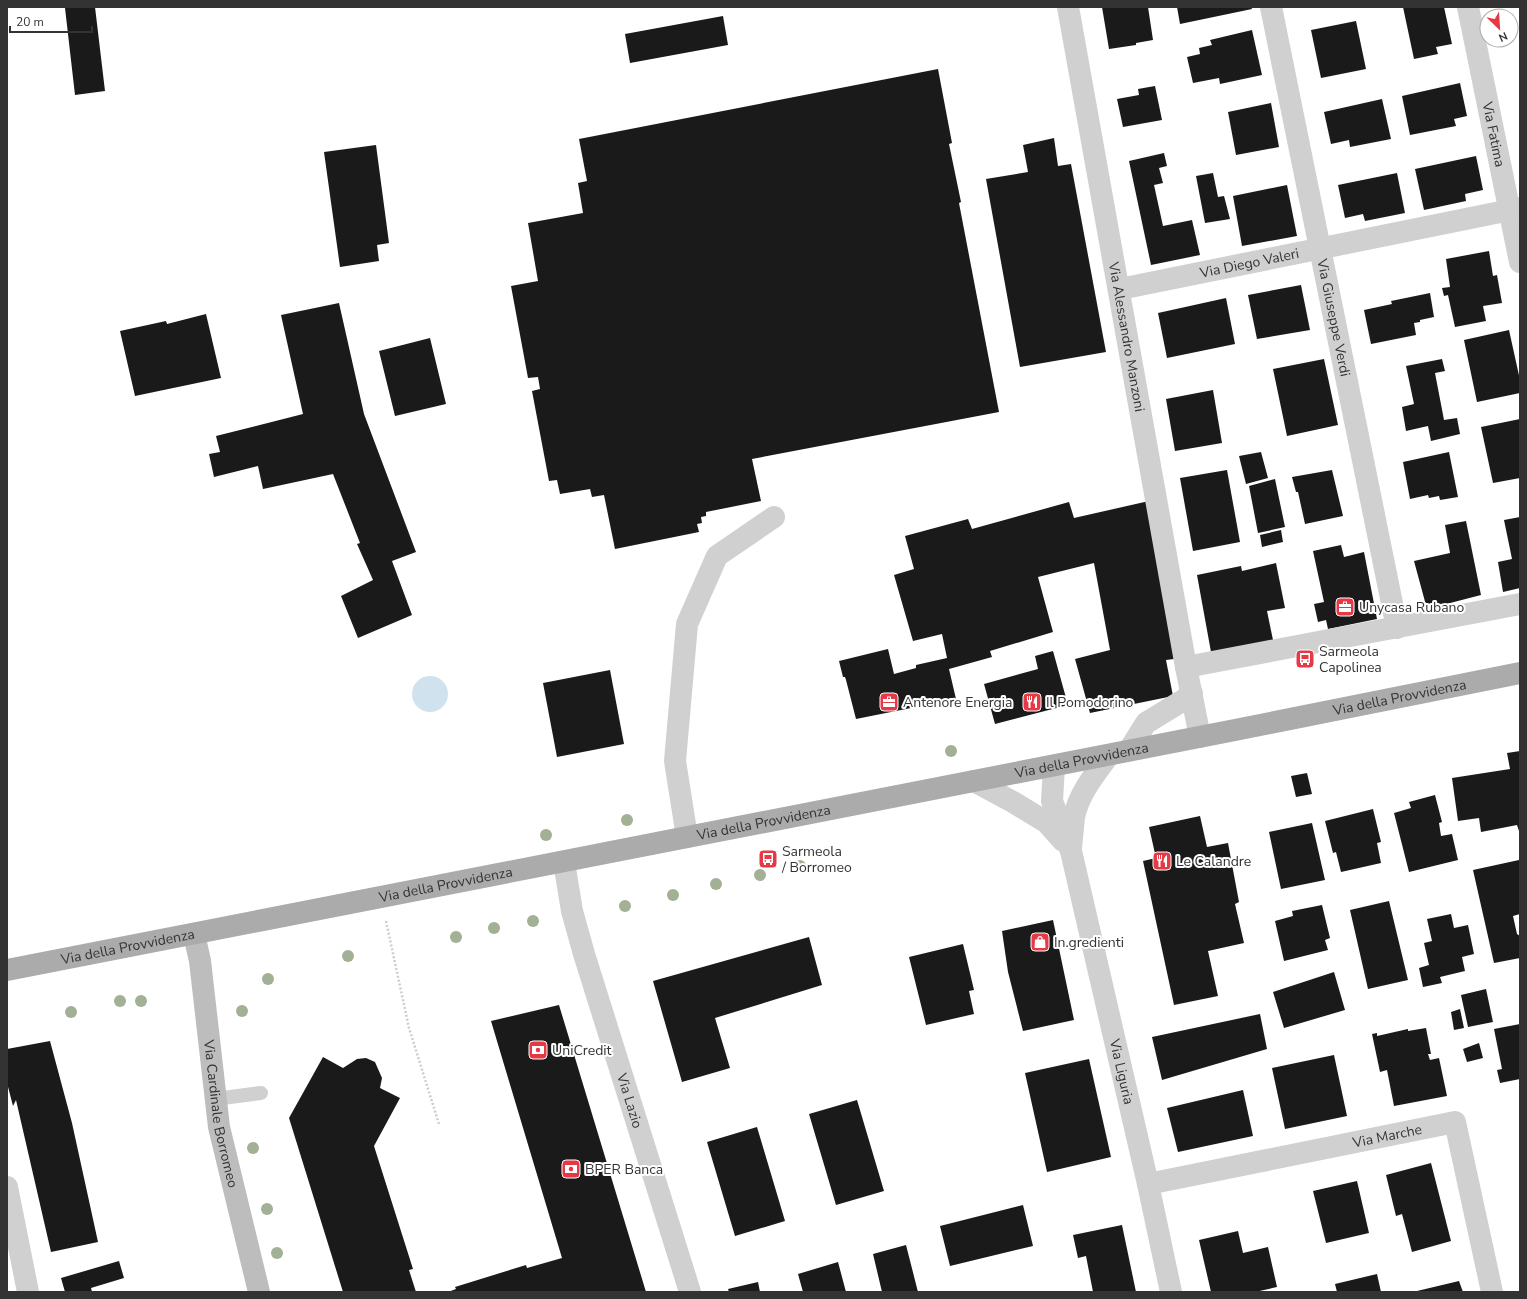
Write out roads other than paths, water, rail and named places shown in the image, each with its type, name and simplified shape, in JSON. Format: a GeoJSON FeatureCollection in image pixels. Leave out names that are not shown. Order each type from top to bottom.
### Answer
{"type":"FeatureCollection","features":[{"type":"Feature","properties":{"kind":"main road","name":"Via della Provvidenza"},"geometry":{"type":"LineString","coordinates":[[7,970],[1054,766],[1520,673]]}},
{"type":"Feature","properties":{"kind":"street","name":"Via Alessandro Manzoni"},"geometry":{"type":"LineString","coordinates":[[1068,7],[1120,289],[1186,667],[1187,697],[1200,737]]}},
{"type":"Feature","properties":{"kind":"street","name":"Via Giuseppe Verdi"},"geometry":{"type":"LineString","coordinates":[[1272,7],[1397,628]]}},
{"type":"Feature","properties":{"kind":"street","name":"Via Fatima"},"geometry":{"type":"LineString","coordinates":[[1468,7],[1515,209],[1520,262]]}},
{"type":"Feature","properties":{"kind":"street","name":"Via Diego Valeri"},"geometry":{"type":"LineString","coordinates":[[1120,289],[1515,209]]}},
{"type":"Feature","properties":{"kind":"street"},"geometry":{"type":"LineString","coordinates":[[687,838],[675,761],[687,624],[717,556],[774,517]]}},
{"type":"Feature","properties":{"kind":"street"},"geometry":{"type":"LineString","coordinates":[[1186,667],[1520,604]]}},
{"type":"Feature","properties":{"kind":"street"},"geometry":{"type":"LineString","coordinates":[[1119,753],[1146,723],[1187,697]]}},
{"type":"Feature","properties":{"kind":"street","name":"Via Liguria"},"geometry":{"type":"LineString","coordinates":[[1071,851],[1074,817],[1086,786],[1119,753]]}},
{"type":"Feature","properties":{"kind":"street","name":"Via Liguria"},"geometry":{"type":"LineString","coordinates":[[1054,766],[1052,802],[1071,851],[1148,1184],[1171,1292]]}},
{"type":"Feature","properties":{"kind":"street","name":"Via Liguria"},"geometry":{"type":"LineString","coordinates":[[974,781],[1046,822],[1071,851]]}},
{"type":"Feature","properties":{"kind":"street","name":"Via Lazio"},"geometry":{"type":"LineString","coordinates":[[564,862],[572,911],[584,954],[690,1292]]}},
{"type":"Feature","properties":{"kind":"street","name":"Via Cardinale Borromeo"},"geometry":{"type":"LineString","coordinates":[[194,934],[200,961],[219,1127],[259,1292]]}},
{"type":"Feature","properties":{"kind":"street","name":"Via Marche"},"geometry":{"type":"LineString","coordinates":[[1148,1184],[1455,1122],[1492,1292]]}},
{"type":"Feature","properties":{"kind":"street"},"geometry":{"type":"LineString","coordinates":[[7,1187],[27,1291]]}},
{"type":"Feature","properties":{"kind":"lane"},"geometry":{"type":"LineString","coordinates":[[215,1099],[261,1093]]}},
{"type":"Feature","properties":{"kind":"water"},"geometry":{"type":"Polygon","coordinates":[[[430,676],[440,679],[445,684],[448,694],[445,704],[440,709],[430,712],[420,709],[415,704],[412,694],[415,684],[420,679],[430,676]]]}},
{"type":"Feature","properties":{"kind":"place","name":"Unycasa Rubano"},"geometry":{"type":"Point","coordinates":[1345,607]}},
{"type":"Feature","properties":{"kind":"place","name":"Sarmeola Capolinea"},"geometry":{"type":"Point","coordinates":[1305,659]}},
{"type":"Feature","properties":{"kind":"place","name":"Antenore Energia"},"geometry":{"type":"Point","coordinates":[889,702]}},
{"type":"Feature","properties":{"kind":"place","name":"Il Pomodorino"},"geometry":{"type":"Point","coordinates":[1032,702]}},
{"type":"Feature","properties":{"kind":"place","name":"Sarmeola / Borromeo"},"geometry":{"type":"Point","coordinates":[768,859]}},
{"type":"Feature","properties":{"kind":"place","name":"Le Calandre"},"geometry":{"type":"Point","coordinates":[1162,861]}},
{"type":"Feature","properties":{"kind":"place","name":"In.gredienti"},"geometry":{"type":"Point","coordinates":[1040,942]}},
{"type":"Feature","properties":{"kind":"place","name":"UniCredit"},"geometry":{"type":"Point","coordinates":[538,1050]}},
{"type":"Feature","properties":{"kind":"place","name":"BPER Banca"},"geometry":{"type":"Point","coordinates":[571,1169]}}]}
